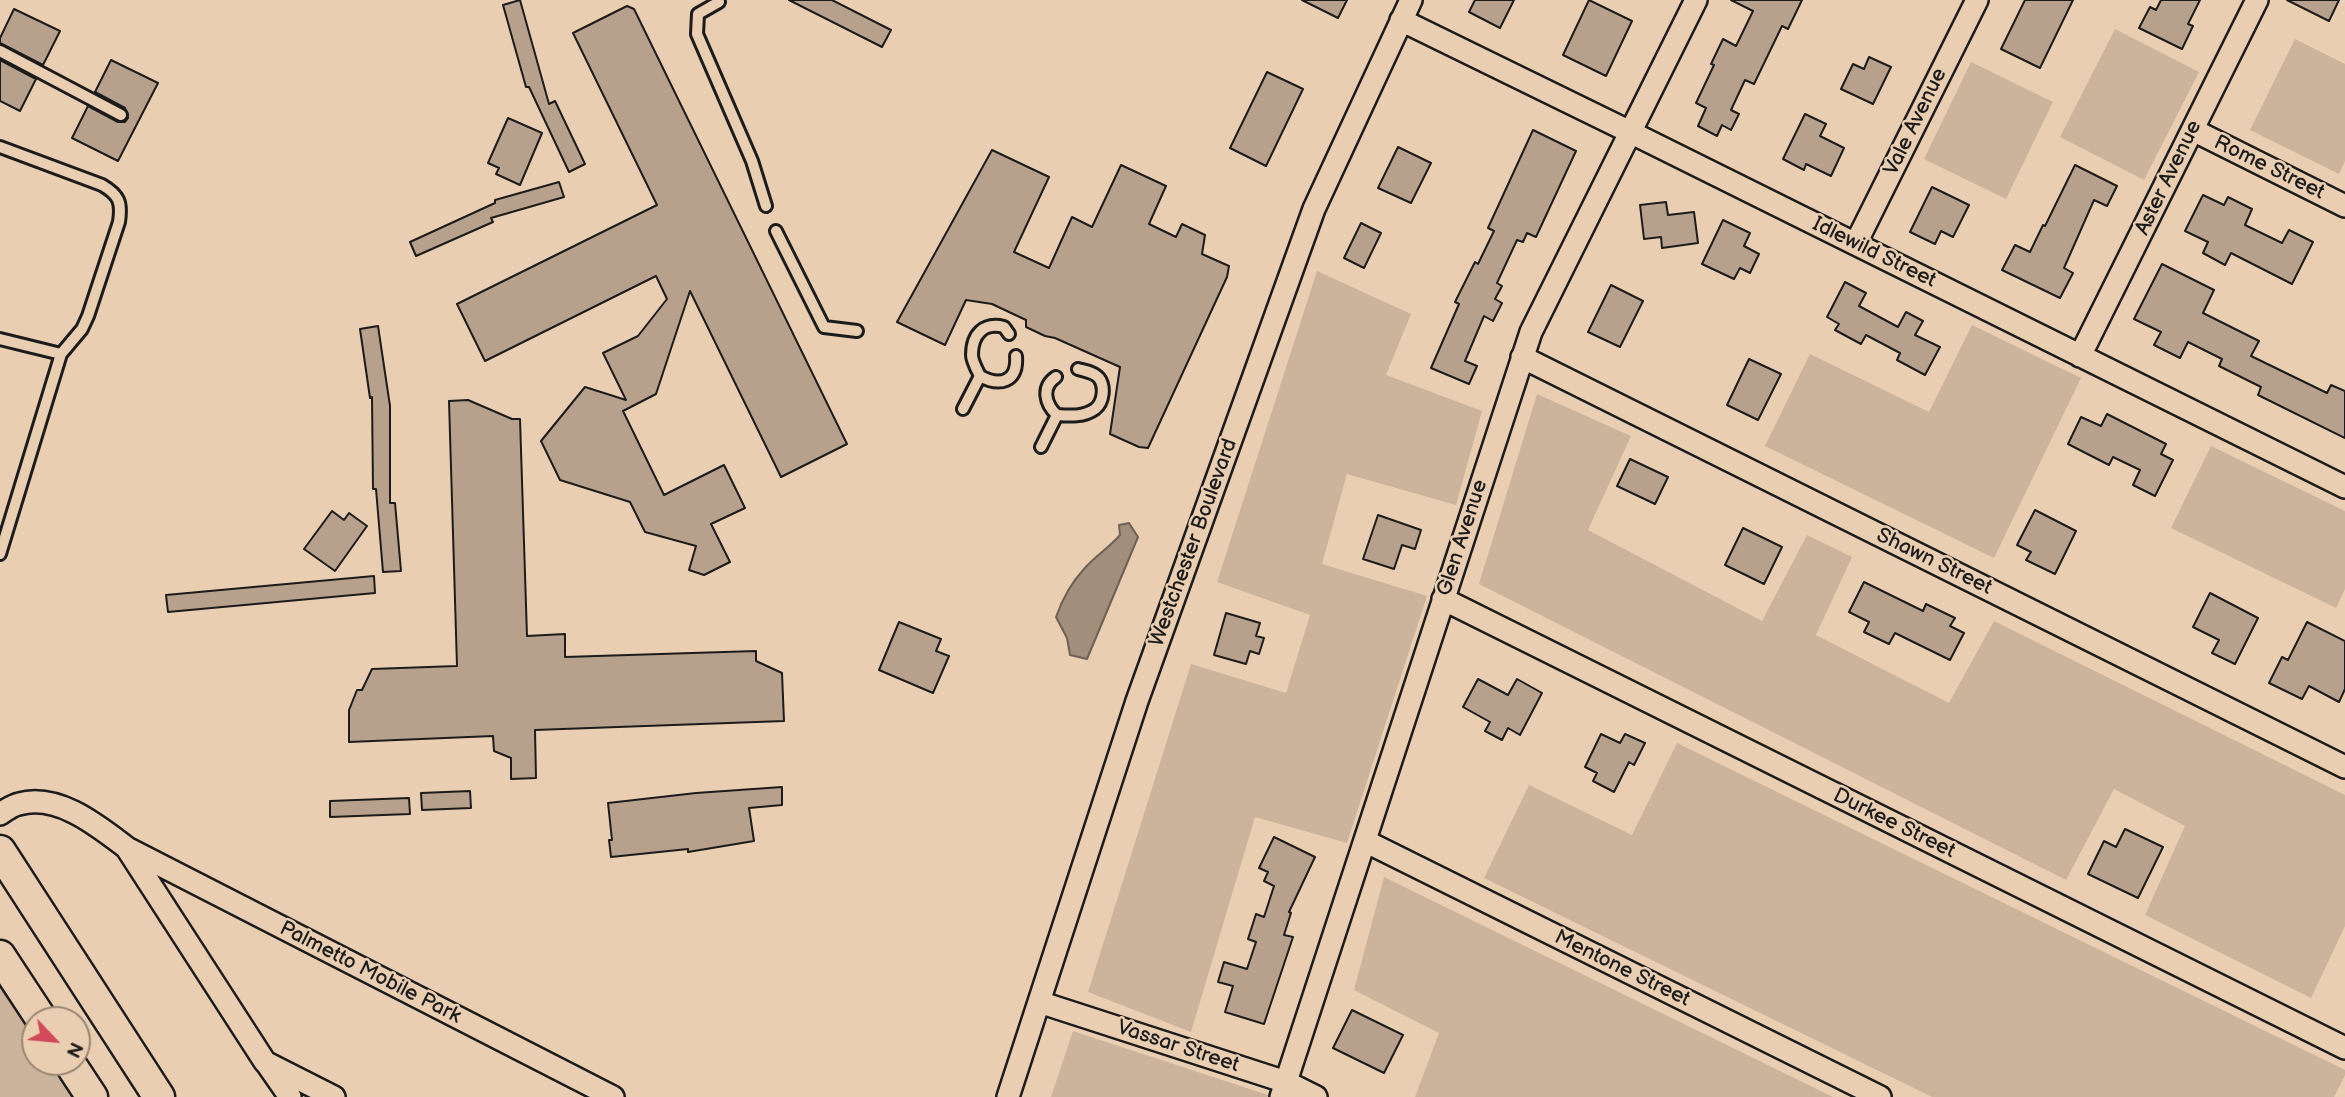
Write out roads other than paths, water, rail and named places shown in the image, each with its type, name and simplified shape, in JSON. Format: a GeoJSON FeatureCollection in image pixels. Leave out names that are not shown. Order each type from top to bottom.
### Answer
{"type":"FeatureCollection","features":[{"type":"Feature","properties":{"kind":"main road"},"geometry":{"type":"LineString","coordinates":[[0,851],[159,1097]]}},
{"type":"Feature","properties":{"kind":"main road"},"geometry":{"type":"LineString","coordinates":[[0,956],[33,1006]]}},
{"type":"Feature","properties":{"kind":"main road"},"geometry":{"type":"LineString","coordinates":[[78,1076],[92,1097]]}},
{"type":"Feature","properties":{"kind":"street","name":"Westchester Boulevard"},"geometry":{"type":"LineString","coordinates":[[1008,1097],[1137,701],[1314,209],[1411,0]]}},
{"type":"Feature","properties":{"kind":"street","name":"Glen Avenue"},"geometry":{"type":"LineString","coordinates":[[1284,1090],[1531,332],[1696,0]]}},
{"type":"Feature","properties":{"kind":"street","name":"Vale Avenue"},"geometry":{"type":"LineString","coordinates":[[1856,243],[1977,0]]}},
{"type":"Feature","properties":{"kind":"street","name":"Aster Avenue"},"geometry":{"type":"LineString","coordinates":[[2080,356],[2257,0]]}},
{"type":"Feature","properties":{"kind":"street","name":"Idlewild Street"},"geometry":{"type":"LineString","coordinates":[[1401,20],[2345,487]]}},
{"type":"Feature","properties":{"kind":"street","name":"Rome Street"},"geometry":{"type":"LineString","coordinates":[[2193,130],[2345,206]]}},
{"type":"Feature","properties":{"kind":"street","name":"Shawn Street"},"geometry":{"type":"LineString","coordinates":[[1522,357],[2345,767]]}},
{"type":"Feature","properties":{"kind":"street","name":"Durkee Street"},"geometry":{"type":"LineString","coordinates":[[1443,599],[2345,1048]]}},
{"type":"Feature","properties":{"kind":"street","name":"Palmetto Mobile Park"},"geometry":{"type":"LineString","coordinates":[[0,814],[18,804],[38,801],[81,816],[127,848],[613,1097]]}},
{"type":"Feature","properties":{"kind":"street","name":"Mentone Street"},"geometry":{"type":"LineString","coordinates":[[1365,841],[1880,1097]]}},
{"type":"Feature","properties":{"kind":"street","name":"Palmetto Mobile Park"},"geometry":{"type":"LineString","coordinates":[[127,848],[290,1097]]}},
{"type":"Feature","properties":{"kind":"street","name":"Vassar Street"},"geometry":{"type":"LineString","coordinates":[[1039,1002],[1284,1090],[1316,1097]]}},
{"type":"Feature","properties":{"kind":"street"},"geometry":{"type":"LineString","coordinates":[[265,1062],[334,1097]]}},
{"type":"Feature","properties":{"kind":"lane"},"geometry":{"type":"LineString","coordinates":[[719,2],[698,14],[697,34],[752,161],[766,206]]}},
{"type":"Feature","properties":{"kind":"lane"},"geometry":{"type":"LineString","coordinates":[[0,51],[121,115]]}},
{"type":"Feature","properties":{"kind":"lane"},"geometry":{"type":"LineString","coordinates":[[0,147],[102,185],[115,193],[121,206],[119,222],[88,316],[82,329],[61,355],[0,554]]}},
{"type":"Feature","properties":{"kind":"lane"},"geometry":{"type":"LineString","coordinates":[[776,231],[824,327],[857,331]]}},
{"type":"Feature","properties":{"kind":"lane"},"geometry":{"type":"LineString","coordinates":[[1009,334],[1004,327],[991,324],[981,329],[971,356],[980,376],[1000,382],[1012,377],[1017,367],[1016,356]]}},
{"type":"Feature","properties":{"kind":"lane"},"geometry":{"type":"LineString","coordinates":[[0,340],[61,355]]}},
{"type":"Feature","properties":{"kind":"lane"},"geometry":{"type":"LineString","coordinates":[[1056,377],[1050,380],[1045,396],[1049,408],[1057,415],[1076,416],[1095,409],[1101,402],[1103,390],[1098,377],[1078,369]]}},
{"type":"Feature","properties":{"kind":"lane"},"geometry":{"type":"LineString","coordinates":[[963,409],[980,376]]}},
{"type":"Feature","properties":{"kind":"lane"},"geometry":{"type":"LineString","coordinates":[[1041,447],[1057,415]]}}]}
